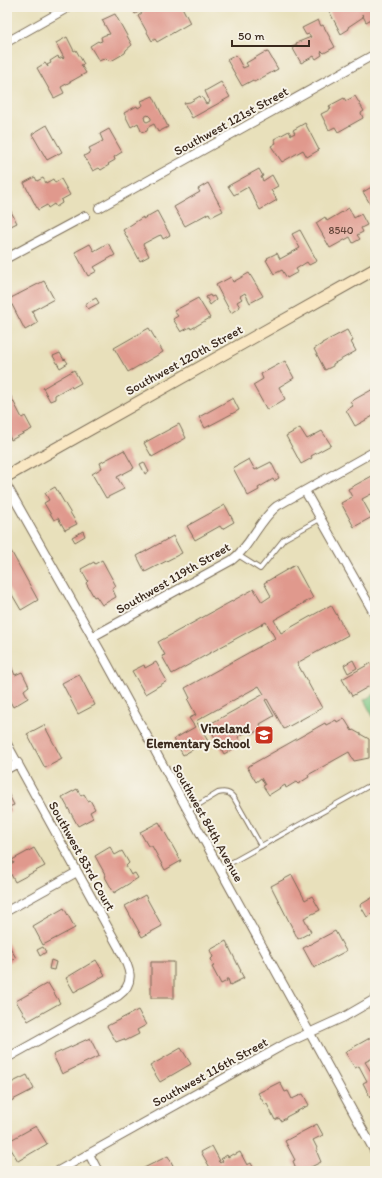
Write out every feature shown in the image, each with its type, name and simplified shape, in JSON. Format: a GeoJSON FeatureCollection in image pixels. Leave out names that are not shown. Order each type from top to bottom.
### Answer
{"type":"FeatureCollection","features":[{"type":"Feature","properties":{"kind":"street"},"geometry":{"type":"LineString","coordinates":[[7,42],[69,7]]}},
{"type":"Feature","properties":{"kind":"street","name":"Southwest 121st Street"},"geometry":{"type":"LineString","coordinates":[[99,208],[375,54]]}},
{"type":"Feature","properties":{"kind":"street"},"geometry":{"type":"LineString","coordinates":[[7,258],[85,216]]}},
{"type":"Feature","properties":{"kind":"street","name":"Southwest 120th Street"},"geometry":{"type":"LineString","coordinates":[[7,476],[375,269]]}},
{"type":"Feature","properties":{"kind":"street","name":"Southwest 119th Street"},"geometry":{"type":"LineString","coordinates":[[92,637],[222,566],[238,555],[272,510],[280,504],[375,451]]}},
{"type":"Feature","properties":{"kind":"street","name":"Southwest 84th Avenue"},"geometry":{"type":"LineString","coordinates":[[7,486],[92,637],[375,1152]]}},
{"type":"Feature","properties":{"kind":"street"},"geometry":{"type":"LineString","coordinates":[[305,491],[375,615]]}},
{"type":"Feature","properties":{"kind":"street","name":"Southwest 83rd Court"},"geometry":{"type":"LineString","coordinates":[[7,744],[78,872],[125,960],[130,974],[130,982],[118,996],[7,1058]]}},
{"type":"Feature","properties":{"kind":"street"},"geometry":{"type":"LineString","coordinates":[[7,769],[18,763]]}},
{"type":"Feature","properties":{"kind":"street"},"geometry":{"type":"LineString","coordinates":[[7,911],[78,872]]}},
{"type":"Feature","properties":{"kind":"street","name":"Southwest 116th Street"},"geometry":{"type":"LineString","coordinates":[[58,1171],[287,1042],[344,1017],[375,999]]}},
{"type":"Feature","properties":{"kind":"street"},"geometry":{"type":"LineString","coordinates":[[89,1154],[98,1171]]}},
{"type":"Feature","properties":{"kind":"lane"},"geometry":{"type":"LineString","coordinates":[[238,555],[260,569],[284,539],[321,518]]}},
{"type":"Feature","properties":{"kind":"lane"},"geometry":{"type":"LineString","coordinates":[[220,869],[367,787]]}},
{"type":"Feature","properties":{"kind":"lane"},"geometry":{"type":"LineString","coordinates":[[188,811],[218,793],[229,793],[234,798],[261,846]]}},
{"type":"Feature","properties":{"kind":"green space"},"geometry":{"type":"Polygon","coordinates":[[[375,694],[375,720],[364,700],[375,694]]]}},
{"type":"Feature","properties":{"kind":"building"},"geometry":{"type":"Polygon","coordinates":[[[131,7],[146,7],[148,10],[153,7],[182,7],[190,23],[157,42],[155,39],[152,41],[138,16],[143,12],[142,10],[135,14],[131,7]]]}},
{"type":"Feature","properties":{"kind":"building"},"geometry":{"type":"Polygon","coordinates":[[[327,7],[373,7],[375,10],[375,17],[366,22],[362,14],[363,17],[348,27],[349,29],[341,34],[327,7]]]}},
{"type":"Feature","properties":{"kind":"building"},"geometry":{"type":"Polygon","coordinates":[[[115,14],[132,45],[126,50],[125,53],[111,61],[106,58],[99,61],[90,46],[98,41],[102,41],[101,37],[110,34],[102,20],[115,14]]]}},
{"type":"Feature","properties":{"kind":"building"},"geometry":{"type":"Polygon","coordinates":[[[318,20],[321,26],[323,25],[335,47],[324,53],[322,51],[322,55],[316,59],[314,56],[301,63],[292,47],[297,45],[296,43],[311,37],[309,34],[306,35],[302,28],[318,20]]]}},
{"type":"Feature","properties":{"kind":"building"},"geometry":{"type":"Polygon","coordinates":[[[67,37],[74,51],[76,50],[84,64],[81,65],[86,73],[61,87],[64,93],[54,98],[37,68],[45,63],[48,67],[47,65],[51,63],[50,61],[58,56],[59,59],[62,57],[63,59],[64,58],[56,43],[67,37]]]}},
{"type":"Feature","properties":{"kind":"building"},"geometry":{"type":"Polygon","coordinates":[[[265,52],[268,52],[278,69],[254,82],[253,80],[242,86],[227,60],[236,55],[243,68],[248,66],[246,63],[265,52]]]}},
{"type":"Feature","properties":{"kind":"building"},"geometry":{"type":"Polygon","coordinates":[[[221,82],[230,97],[192,118],[184,103],[190,102],[200,96],[206,104],[210,102],[205,91],[221,82]]]}},
{"type":"Feature","properties":{"kind":"building"},"geometry":{"type":"Polygon","coordinates":[[[153,96],[168,127],[158,132],[154,124],[148,127],[147,131],[144,132],[141,131],[138,123],[131,127],[124,113],[137,106],[138,108],[143,105],[141,101],[153,96]],[[148,115],[144,117],[145,121],[147,122],[151,120],[148,115]]]}},
{"type":"Feature","properties":{"kind":"building"},"geometry":{"type":"Polygon","coordinates":[[[355,96],[364,111],[361,113],[363,118],[338,132],[335,127],[329,130],[321,114],[331,109],[329,106],[344,98],[346,101],[355,96]]]}},
{"type":"Feature","properties":{"kind":"building"},"geometry":{"type":"Polygon","coordinates":[[[305,123],[319,150],[307,157],[303,150],[282,162],[271,146],[276,143],[274,139],[289,131],[291,135],[295,133],[293,130],[305,123]]]}},
{"type":"Feature","properties":{"kind":"building"},"geometry":{"type":"Polygon","coordinates":[[[47,125],[62,152],[47,160],[32,134],[47,125]]]}},
{"type":"Feature","properties":{"kind":"building"},"geometry":{"type":"Polygon","coordinates":[[[109,129],[122,152],[114,157],[115,160],[108,164],[109,165],[101,170],[99,168],[93,171],[84,156],[91,152],[89,148],[103,141],[100,134],[109,129]]]}},
{"type":"Feature","properties":{"kind":"building"},"geometry":{"type":"Polygon","coordinates":[[[259,169],[263,176],[261,177],[263,181],[272,175],[278,186],[271,190],[277,200],[260,210],[248,187],[234,195],[228,186],[259,169]]]}},
{"type":"Feature","properties":{"kind":"building"},"geometry":{"type":"Polygon","coordinates":[[[35,177],[37,181],[43,178],[46,183],[53,179],[55,183],[61,179],[70,195],[61,200],[62,203],[56,207],[54,204],[48,208],[47,205],[38,210],[24,183],[35,177]]]}},
{"type":"Feature","properties":{"kind":"building"},"geometry":{"type":"Polygon","coordinates":[[[208,183],[223,211],[211,217],[209,213],[185,226],[174,207],[200,192],[198,189],[208,183]]]}},
{"type":"Feature","properties":{"kind":"building"},"geometry":{"type":"Polygon","coordinates":[[[375,185],[375,212],[363,192],[375,185]]]}},
{"type":"Feature","properties":{"kind":"building"},"geometry":{"type":"Polygon","coordinates":[[[7,204],[17,223],[7,228],[7,204]]]}},
{"type":"Feature","properties":{"kind":"building"},"geometry":{"type":"Polygon","coordinates":[[[349,208],[354,218],[361,214],[367,225],[361,228],[363,232],[357,235],[360,239],[353,243],[350,237],[330,248],[316,223],[325,217],[327,221],[349,208]]]}},
{"type":"Feature","properties":{"kind":"building"},"geometry":{"type":"Polygon","coordinates":[[[157,211],[170,235],[163,239],[161,235],[158,236],[143,244],[149,256],[140,261],[123,230],[143,217],[143,219],[157,211]]]}},
{"type":"Feature","properties":{"kind":"building"},"geometry":{"type":"Polygon","coordinates":[[[300,230],[317,261],[309,265],[307,262],[296,269],[298,272],[287,278],[282,270],[274,274],[266,260],[268,259],[267,258],[277,253],[280,259],[300,248],[292,234],[300,230]]]}},
{"type":"Feature","properties":{"kind":"building"},"geometry":{"type":"Polygon","coordinates":[[[108,243],[115,255],[94,267],[97,271],[88,276],[75,252],[90,244],[94,251],[108,243]]]}},
{"type":"Feature","properties":{"kind":"building"},"geometry":{"type":"Polygon","coordinates":[[[249,273],[263,296],[250,303],[245,293],[240,296],[242,299],[237,302],[240,307],[231,313],[216,285],[231,277],[233,282],[249,273]]]}},
{"type":"Feature","properties":{"kind":"building"},"geometry":{"type":"Polygon","coordinates":[[[44,281],[54,299],[32,311],[38,323],[25,330],[9,299],[44,281]]]}},
{"type":"Feature","properties":{"kind":"building"},"geometry":{"type":"Polygon","coordinates":[[[210,295],[211,297],[214,296],[216,300],[210,305],[206,297],[210,295]]]}},
{"type":"Feature","properties":{"kind":"building"},"geometry":{"type":"Polygon","coordinates":[[[96,298],[99,303],[88,309],[85,304],[96,298]]]}},
{"type":"Feature","properties":{"kind":"building"},"geometry":{"type":"Polygon","coordinates":[[[198,298],[210,318],[191,329],[190,327],[181,332],[173,319],[178,316],[174,311],[198,298]]]}},
{"type":"Feature","properties":{"kind":"building"},"geometry":{"type":"Polygon","coordinates":[[[149,328],[163,352],[128,372],[114,348],[149,328]]]}},
{"type":"Feature","properties":{"kind":"building"},"geometry":{"type":"Polygon","coordinates":[[[347,330],[356,351],[325,370],[314,349],[322,343],[347,330]]]}},
{"type":"Feature","properties":{"kind":"building"},"geometry":{"type":"Polygon","coordinates":[[[60,353],[64,360],[65,359],[68,363],[60,368],[53,356],[60,353]]]}},
{"type":"Feature","properties":{"kind":"building"},"geometry":{"type":"Polygon","coordinates":[[[285,361],[294,378],[279,387],[285,399],[267,410],[253,385],[263,379],[261,374],[285,361]]]}},
{"type":"Feature","properties":{"kind":"building"},"geometry":{"type":"Polygon","coordinates":[[[74,370],[81,383],[72,388],[71,386],[55,395],[55,399],[50,401],[43,388],[74,370]]]}},
{"type":"Feature","properties":{"kind":"building"},"geometry":{"type":"Polygon","coordinates":[[[375,388],[375,415],[355,426],[346,410],[353,406],[350,402],[375,388]]]}},
{"type":"Feature","properties":{"kind":"building"},"geometry":{"type":"Polygon","coordinates":[[[7,389],[22,418],[25,416],[32,429],[11,440],[7,431],[7,389]]]}},
{"type":"Feature","properties":{"kind":"building"},"geometry":{"type":"Polygon","coordinates":[[[233,398],[239,410],[205,428],[199,417],[233,398]]]}},
{"type":"Feature","properties":{"kind":"building"},"geometry":{"type":"Polygon","coordinates":[[[179,424],[186,438],[152,457],[144,443],[179,424]]]}},
{"type":"Feature","properties":{"kind":"building"},"geometry":{"type":"Polygon","coordinates":[[[300,428],[307,439],[322,431],[331,445],[311,456],[312,458],[301,464],[286,436],[300,428]]]}},
{"type":"Feature","properties":{"kind":"building"},"geometry":{"type":"Polygon","coordinates":[[[124,450],[134,468],[117,477],[124,489],[106,498],[92,474],[102,468],[100,463],[124,450]]]}},
{"type":"Feature","properties":{"kind":"building"},"geometry":{"type":"Polygon","coordinates":[[[249,459],[255,470],[271,462],[279,478],[274,481],[273,479],[258,488],[259,490],[248,496],[233,468],[249,459]]]}},
{"type":"Feature","properties":{"kind":"building"},"geometry":{"type":"Polygon","coordinates":[[[144,462],[149,472],[145,474],[140,464],[144,462]]]}},
{"type":"Feature","properties":{"kind":"building"},"geometry":{"type":"Polygon","coordinates":[[[372,476],[375,482],[375,492],[362,499],[372,517],[354,527],[341,503],[352,497],[348,489],[372,476]]]}},
{"type":"Feature","properties":{"kind":"building"},"geometry":{"type":"Polygon","coordinates":[[[55,487],[77,524],[65,530],[58,518],[54,520],[44,503],[49,500],[45,493],[55,487]]]}},
{"type":"Feature","properties":{"kind":"building"},"geometry":{"type":"Polygon","coordinates":[[[225,505],[234,522],[222,529],[220,526],[195,540],[187,526],[225,505]]]}},
{"type":"Feature","properties":{"kind":"building"},"geometry":{"type":"Polygon","coordinates":[[[83,531],[85,536],[75,542],[72,537],[83,531]]]}},
{"type":"Feature","properties":{"kind":"building"},"geometry":{"type":"Polygon","coordinates":[[[173,536],[182,553],[145,572],[137,556],[173,536]]]}},
{"type":"Feature","properties":{"kind":"building"},"geometry":{"type":"Polygon","coordinates":[[[11,551],[38,600],[21,610],[7,586],[7,553],[11,551]]]}},
{"type":"Feature","properties":{"kind":"building"},"geometry":{"type":"Polygon","coordinates":[[[102,560],[116,586],[112,588],[116,597],[102,605],[96,596],[94,597],[86,583],[88,581],[81,569],[94,562],[95,564],[102,560]]]}},
{"type":"Feature","properties":{"kind":"building"},"geometry":{"type":"Polygon","coordinates":[[[295,565],[313,598],[274,620],[281,633],[331,605],[348,635],[297,663],[322,708],[284,729],[267,699],[265,700],[274,716],[260,724],[262,728],[252,734],[250,730],[238,737],[242,744],[224,754],[208,725],[264,694],[259,686],[196,721],[208,741],[183,755],[174,739],[195,727],[189,718],[196,715],[188,700],[190,698],[185,688],[275,638],[266,622],[172,674],[162,656],[165,655],[158,642],[254,589],[262,602],[271,596],[264,583],[295,565]]]}},
{"type":"Feature","properties":{"kind":"building"},"geometry":{"type":"Polygon","coordinates":[[[353,660],[357,668],[348,673],[344,665],[353,660]]]}},
{"type":"Feature","properties":{"kind":"building"},"geometry":{"type":"Polygon","coordinates":[[[156,662],[167,681],[145,694],[132,671],[144,665],[145,668],[156,662]]]}},
{"type":"Feature","properties":{"kind":"building"},"geometry":{"type":"Polygon","coordinates":[[[371,663],[375,672],[375,683],[352,696],[342,679],[371,663]]]}},
{"type":"Feature","properties":{"kind":"building"},"geometry":{"type":"Polygon","coordinates":[[[11,666],[15,675],[22,672],[29,686],[24,690],[28,698],[13,707],[7,696],[7,668],[11,666]]]}},
{"type":"Feature","properties":{"kind":"building"},"geometry":{"type":"Polygon","coordinates":[[[79,674],[95,705],[78,714],[62,683],[79,674]]]}},
{"type":"Feature","properties":{"kind":"building"},"geometry":{"type":"Polygon","coordinates":[[[344,718],[352,731],[353,730],[369,739],[369,758],[354,761],[349,752],[308,775],[309,777],[298,784],[296,782],[286,788],[285,785],[269,795],[263,786],[265,785],[261,778],[256,782],[247,767],[325,723],[326,725],[344,718]]]}},
{"type":"Feature","properties":{"kind":"building"},"geometry":{"type":"Polygon","coordinates":[[[44,725],[62,759],[45,768],[27,734],[44,725]]]}},
{"type":"Feature","properties":{"kind":"building"},"geometry":{"type":"Polygon","coordinates":[[[77,789],[81,796],[84,794],[88,801],[90,800],[95,809],[90,812],[93,818],[78,826],[62,797],[77,789]]]}},
{"type":"Feature","properties":{"kind":"building"},"geometry":{"type":"Polygon","coordinates":[[[7,793],[14,805],[9,807],[11,812],[7,814],[7,793]]]}},
{"type":"Feature","properties":{"kind":"building"},"geometry":{"type":"Polygon","coordinates":[[[159,822],[181,861],[165,870],[152,846],[148,846],[140,832],[159,822]]]}},
{"type":"Feature","properties":{"kind":"building"},"geometry":{"type":"Polygon","coordinates":[[[110,847],[115,855],[122,851],[129,863],[126,866],[131,875],[135,873],[138,878],[114,893],[95,856],[110,847]]]}},
{"type":"Feature","properties":{"kind":"building"},"geometry":{"type":"Polygon","coordinates":[[[34,848],[45,866],[15,882],[7,867],[14,863],[12,860],[34,848]]]}},
{"type":"Feature","properties":{"kind":"building"},"geometry":{"type":"Polygon","coordinates":[[[292,875],[305,900],[312,896],[320,910],[304,918],[311,932],[298,939],[271,886],[292,875]]]}},
{"type":"Feature","properties":{"kind":"building"},"geometry":{"type":"Polygon","coordinates":[[[145,895],[162,926],[142,937],[125,906],[145,895]]]}},
{"type":"Feature","properties":{"kind":"building"},"geometry":{"type":"Polygon","coordinates":[[[375,896],[375,912],[367,917],[360,905],[375,896]]]}},
{"type":"Feature","properties":{"kind":"building"},"geometry":{"type":"Polygon","coordinates":[[[64,908],[75,928],[43,945],[33,926],[64,908]]]}},
{"type":"Feature","properties":{"kind":"building"},"geometry":{"type":"Polygon","coordinates":[[[335,931],[346,951],[314,968],[303,948],[335,931]]]}},
{"type":"Feature","properties":{"kind":"building"},"geometry":{"type":"Polygon","coordinates":[[[226,941],[244,978],[230,985],[228,979],[221,984],[212,967],[214,966],[211,959],[213,957],[210,950],[226,941]]]}},
{"type":"Feature","properties":{"kind":"building"},"geometry":{"type":"Polygon","coordinates":[[[7,942],[16,958],[7,963],[7,942]]]}},
{"type":"Feature","properties":{"kind":"building"},"geometry":{"type":"Polygon","coordinates":[[[43,947],[46,952],[40,956],[37,950],[43,947]]]}},
{"type":"Feature","properties":{"kind":"building"},"geometry":{"type":"Polygon","coordinates":[[[51,960],[56,962],[54,970],[49,969],[51,960]]]}},
{"type":"Feature","properties":{"kind":"building"},"geometry":{"type":"Polygon","coordinates":[[[96,960],[105,975],[74,992],[66,978],[96,960]]]}},
{"type":"Feature","properties":{"kind":"building"},"geometry":{"type":"Polygon","coordinates":[[[151,962],[174,962],[174,998],[151,998],[151,962]]]}},
{"type":"Feature","properties":{"kind":"building"},"geometry":{"type":"Polygon","coordinates":[[[48,983],[60,1003],[28,1021],[16,1001],[48,983]]]}},
{"type":"Feature","properties":{"kind":"building"},"geometry":{"type":"Polygon","coordinates":[[[138,1010],[146,1025],[137,1030],[139,1034],[125,1041],[124,1039],[116,1042],[107,1026],[138,1010]]]}},
{"type":"Feature","properties":{"kind":"building"},"geometry":{"type":"Polygon","coordinates":[[[375,1035],[375,1057],[365,1062],[375,1078],[375,1094],[370,1097],[363,1083],[367,1081],[359,1066],[355,1068],[345,1052],[375,1035]]]}},
{"type":"Feature","properties":{"kind":"building"},"geometry":{"type":"Polygon","coordinates":[[[90,1038],[99,1056],[62,1074],[53,1055],[90,1038]]]}},
{"type":"Feature","properties":{"kind":"building"},"geometry":{"type":"Polygon","coordinates":[[[181,1048],[191,1064],[160,1082],[150,1066],[181,1048]]]}},
{"type":"Feature","properties":{"kind":"building"},"geometry":{"type":"Polygon","coordinates":[[[27,1075],[34,1089],[7,1103],[7,1085],[27,1075]]]}},
{"type":"Feature","properties":{"kind":"building"},"geometry":{"type":"Polygon","coordinates":[[[280,1082],[285,1092],[288,1091],[292,1099],[303,1094],[309,1105],[281,1121],[279,1118],[275,1120],[267,1104],[265,1105],[258,1093],[280,1082]]]}},
{"type":"Feature","properties":{"kind":"building"},"geometry":{"type":"Polygon","coordinates":[[[317,1124],[323,1135],[313,1140],[318,1150],[316,1150],[321,1162],[309,1168],[311,1171],[297,1171],[293,1161],[295,1160],[285,1141],[317,1124]]]}},
{"type":"Feature","properties":{"kind":"building"},"geometry":{"type":"Polygon","coordinates":[[[36,1126],[47,1144],[18,1161],[7,1142],[36,1126]]]}},
{"type":"Feature","properties":{"kind":"building"},"geometry":{"type":"Polygon","coordinates":[[[212,1146],[220,1163],[223,1161],[221,1159],[227,1155],[228,1157],[240,1152],[247,1165],[251,1163],[255,1171],[212,1171],[201,1152],[212,1146]]]}},
{"type":"Feature","properties":{"kind":"building"},"geometry":{"type":"Polygon","coordinates":[[[168,1156],[176,1171],[138,1171],[168,1156]]]}},
{"type":"Feature","properties":{"kind":"building"},"geometry":{"type":"Polygon","coordinates":[[[201,1168],[203,1171],[194,1171],[201,1168]]]}},
{"type":"Feature","properties":{"kind":"place","name":"Vineland Elementary School"},"geometry":{"type":"Point","coordinates":[264,735]}}]}
